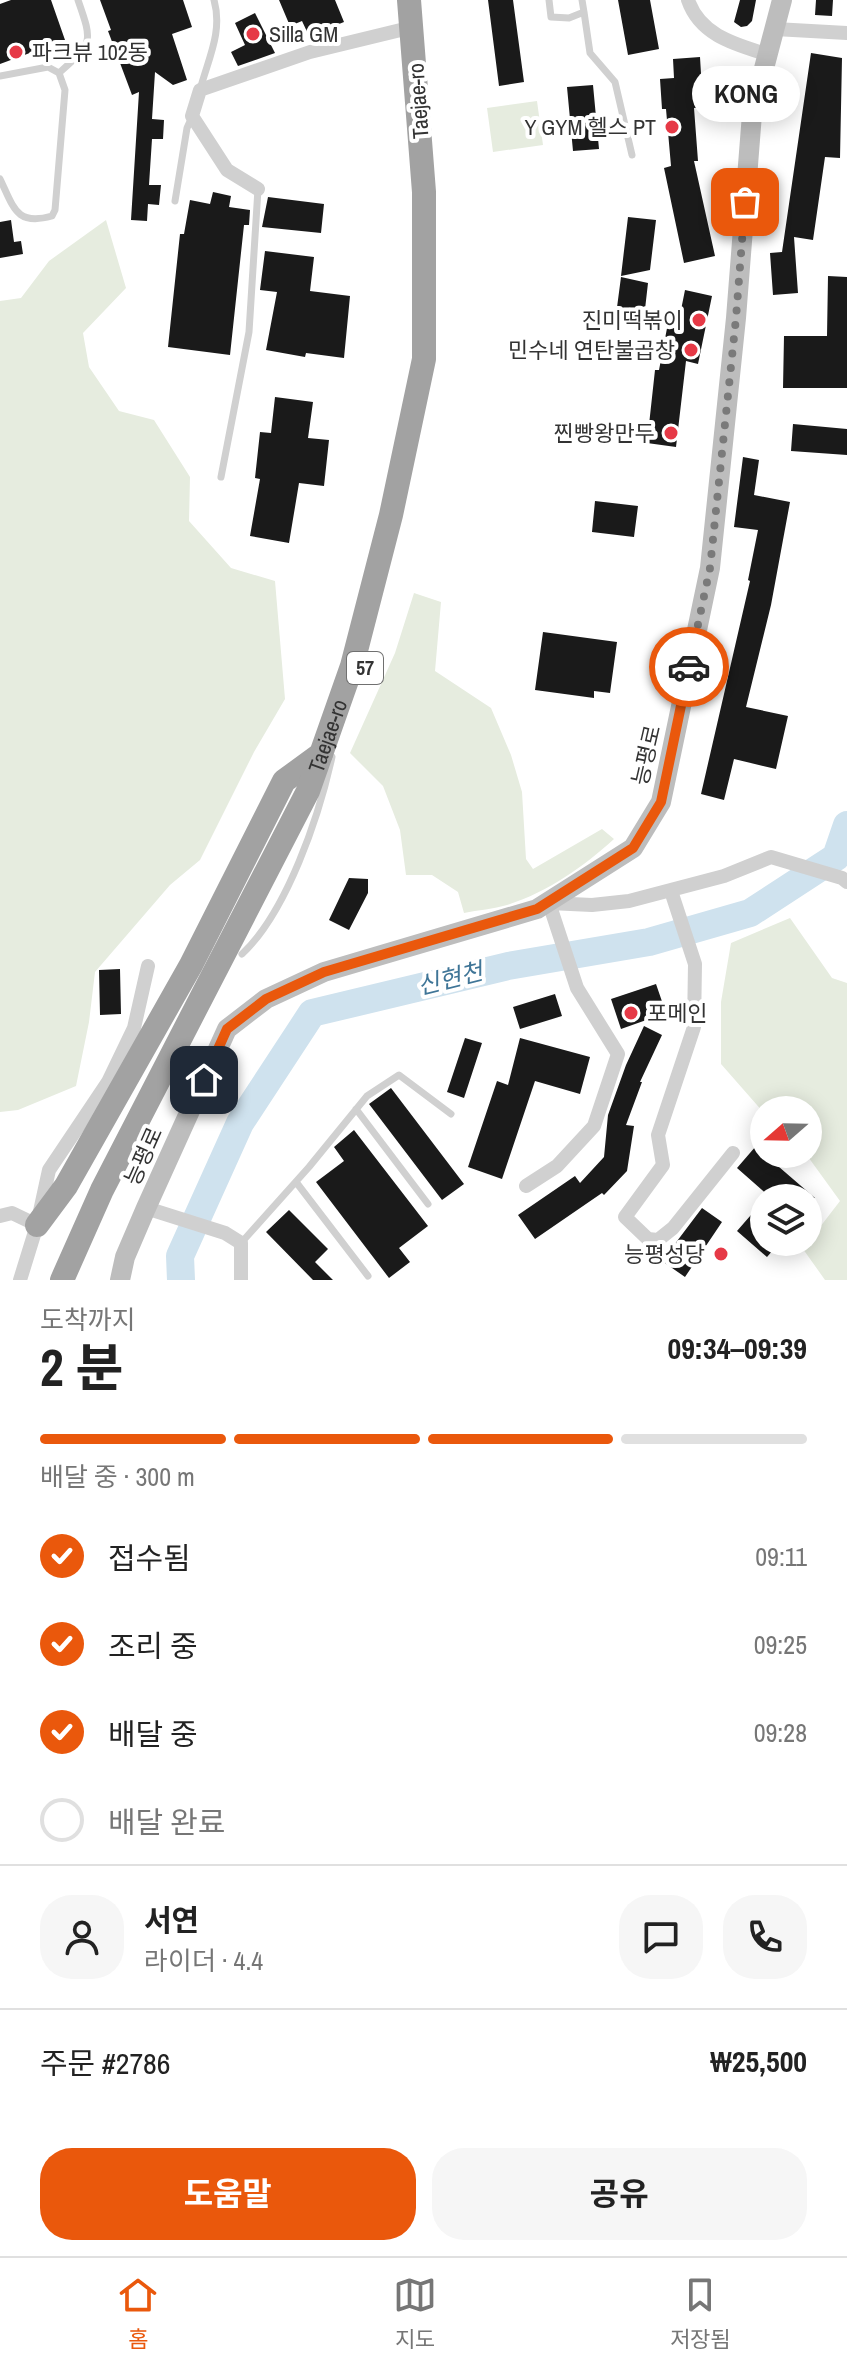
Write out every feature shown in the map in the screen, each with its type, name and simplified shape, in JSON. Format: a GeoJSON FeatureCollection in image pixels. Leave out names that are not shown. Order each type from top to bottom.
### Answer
{"type":"FeatureCollection","features":[{"type":"Feature","properties":{"kind":"highway","name":"Taejae-ro"},"geometry":{"type":"LineString","coordinates":[[62,1280],[102,1190],[327,755],[352,666],[391,515],[424,359],[424,192],[409,0]]}},
{"type":"Feature","properties":{"kind":"highway","name":"Taejae-ro"},"geometry":{"type":"LineString","coordinates":[[78,1280],[116,1193],[242,954],[364,674],[438,358],[434,193],[422,0]]}},
{"type":"Feature","properties":{"kind":"highway"},"geometry":{"type":"LineString","coordinates":[[37,1225],[66,1186],[191,965],[284,781],[327,755]]}},
{"type":"Feature","properties":{"kind":"main road","name":"능평로"},"geometry":{"type":"LineString","coordinates":[[120,1280],[125,1257],[227,1029],[266,999],[324,972],[549,903],[633,848],[661,802],[710,568],[736,318],[752,114],[782,0]]}},
{"type":"Feature","properties":{"kind":"street"},"geometry":{"type":"LineString","coordinates":[[688,0],[693,13],[719,39],[766,54]]}},
{"type":"Feature","properties":{"kind":"street"},"geometry":{"type":"LineString","coordinates":[[258,189],[227,170],[192,116],[200,90],[310,52],[413,27]]}},
{"type":"Feature","properties":{"kind":"street"},"geometry":{"type":"LineString","coordinates":[[775,29],[842,33]]}},
{"type":"Feature","properties":{"kind":"street"},"geometry":{"type":"LineString","coordinates":[[526,1186],[557,1166],[594,1126],[618,1054],[577,988],[549,903],[592,905],[629,901],[724,876],[771,857],[844,880]]}},
{"type":"Feature","properties":{"kind":"street"},"geometry":{"type":"LineString","coordinates":[[671,891],[695,964],[694,1027],[658,1135],[663,1165],[625,1217],[648,1239],[658,1240],[673,1228],[733,1153]]}},
{"type":"Feature","properties":{"kind":"street"},"geometry":{"type":"LineString","coordinates":[[20,1280],[37,1225],[49,1170],[108,1082],[134,1028],[148,966]]}},
{"type":"Feature","properties":{"kind":"street"},"geometry":{"type":"LineString","coordinates":[[146,1208],[225,1233],[241,1243],[241,1280]]}},
{"type":"Feature","properties":{"kind":"street"},"geometry":{"type":"LineString","coordinates":[[0,1216],[12,1213],[37,1225]]}},
{"type":"Feature","properties":{"kind":"lane"},"geometry":{"type":"LineString","coordinates":[[59,73],[84,50],[90,33],[78,0]]}},
{"type":"Feature","properties":{"kind":"lane"},"geometry":{"type":"LineString","coordinates":[[200,90],[217,35],[219,22],[214,0]]}},
{"type":"Feature","properties":{"kind":"lane"},"geometry":{"type":"LineString","coordinates":[[549,0],[551,17],[569,18],[584,12]]}},
{"type":"Feature","properties":{"kind":"lane"},"geometry":{"type":"LineString","coordinates":[[582,0],[590,53],[615,82],[632,155]]}},
{"type":"Feature","properties":{"kind":"lane"},"geometry":{"type":"LineString","coordinates":[[0,76],[48,67],[59,73],[65,90],[52,216],[35,221],[22,218],[0,179]]}},
{"type":"Feature","properties":{"kind":"lane"},"geometry":{"type":"LineString","coordinates":[[175,201],[187,128],[192,116]]}},
{"type":"Feature","properties":{"kind":"lane"},"geometry":{"type":"LineString","coordinates":[[221,477],[249,332],[258,189]]}},
{"type":"Feature","properties":{"kind":"lane"},"geometry":{"type":"LineString","coordinates":[[241,1243],[367,1096],[399,1075],[451,1114]]}},
{"type":"Feature","properties":{"kind":"lane"},"geometry":{"type":"LineString","coordinates":[[356,1109],[428,1204]]}},
{"type":"Feature","properties":{"kind":"lane"},"geometry":{"type":"LineString","coordinates":[[296,1182],[368,1276]]}},
{"type":"Feature","properties":{"kind":"shaded area"},"geometry":{"type":"Polygon","coordinates":[[[537,101],[543,145],[493,152],[487,108],[537,101]]]}},
{"type":"Feature","properties":{"kind":"shaded area"},"geometry":{"type":"Polygon","coordinates":[[[106,220],[126,288],[83,333],[89,367],[119,411],[154,420],[190,477],[189,521],[231,568],[275,581],[285,699],[254,752],[200,860],[170,885],[95,972],[76,1086],[18,1110],[0,1112],[0,301],[21,298],[49,261],[106,220]]]}},
{"type":"Feature","properties":{"kind":"shaded area"},"geometry":{"type":"Polygon","coordinates":[[[414,593],[441,602],[435,671],[491,708],[511,755],[522,792],[526,859],[533,869],[602,829],[614,839],[564,878],[537,893],[497,908],[464,913],[458,892],[432,875],[406,875],[400,830],[383,786],[350,753],[395,653],[414,593]]]}},
{"type":"Feature","properties":{"kind":"shaded area"},"geometry":{"type":"Polygon","coordinates":[[[790,918],[832,978],[847,983],[847,1280],[825,1280],[808,1256],[822,1256],[822,1224],[840,1201],[816,1168],[822,1168],[822,1096],[750,1097],[721,1064],[721,1002],[731,943],[790,918]]]}},
{"type":"Feature","properties":{"kind":"building"},"geometry":{"type":"Polygon","coordinates":[[[11,0],[51,0],[65,40],[0,64],[0,4],[11,0]]]}},
{"type":"Feature","properties":{"kind":"building"},"geometry":{"type":"Polygon","coordinates":[[[100,0],[183,0],[192,27],[172,34],[187,80],[173,85],[155,72],[152,119],[164,120],[163,139],[152,139],[149,185],[161,185],[159,205],[148,204],[147,221],[131,220],[139,92],[132,95],[100,0]]]}},
{"type":"Feature","properties":{"kind":"building"},"geometry":{"type":"Polygon","coordinates":[[[279,0],[335,0],[344,22],[309,36],[302,21],[290,26],[279,0]]]}},
{"type":"Feature","properties":{"kind":"building"},"geometry":{"type":"Polygon","coordinates":[[[488,0],[513,0],[524,82],[499,86],[488,0]]]}},
{"type":"Feature","properties":{"kind":"building"},"geometry":{"type":"Polygon","coordinates":[[[618,0],[650,0],[659,49],[628,55],[618,0]]]}},
{"type":"Feature","properties":{"kind":"building"},"geometry":{"type":"Polygon","coordinates":[[[740,0],[756,0],[752,21],[741,27],[734,22],[740,0]]]}},
{"type":"Feature","properties":{"kind":"building"},"geometry":{"type":"Polygon","coordinates":[[[816,0],[833,0],[832,16],[815,15],[816,0]]]}},
{"type":"Feature","properties":{"kind":"building","name":"Silla GM"},"geometry":{"type":"Polygon","coordinates":[[[255,13],[275,53],[238,66],[231,52],[245,45],[235,23],[255,13]]]}},
{"type":"Feature","properties":{"kind":"building"},"geometry":{"type":"Polygon","coordinates":[[[811,53],[842,58],[840,158],[825,157],[813,240],[794,237],[798,293],[773,295],[770,253],[782,252],[811,53]]]}},
{"type":"Feature","properties":{"kind":"building"},"geometry":{"type":"Polygon","coordinates":[[[700,57],[703,107],[694,108],[698,161],[694,161],[715,256],[684,263],[664,168],[671,166],[660,79],[674,78],[673,59],[700,57]]]}},
{"type":"Feature","properties":{"kind":"building"},"geometry":{"type":"Polygon","coordinates":[[[593,85],[599,149],[573,151],[567,87],[593,85]]]}},
{"type":"Feature","properties":{"kind":"building"},"geometry":{"type":"Polygon","coordinates":[[[213,192],[231,196],[229,207],[250,210],[249,225],[244,225],[230,355],[168,347],[180,234],[184,234],[190,200],[210,204],[213,192]]]}},
{"type":"Feature","properties":{"kind":"building"},"geometry":{"type":"Polygon","coordinates":[[[268,197],[324,204],[321,233],[262,227],[268,197]]]}},
{"type":"Feature","properties":{"kind":"building"},"geometry":{"type":"Polygon","coordinates":[[[628,217],[656,220],[650,270],[621,276],[628,217]]]}},
{"type":"Feature","properties":{"kind":"building"},"geometry":{"type":"Polygon","coordinates":[[[11,220],[14,242],[21,241],[23,254],[0,258],[0,222],[11,220]]]}},
{"type":"Feature","properties":{"kind":"building"},"geometry":{"type":"Polygon","coordinates":[[[265,251],[314,257],[310,291],[350,296],[344,358],[306,353],[305,357],[266,350],[277,292],[260,290],[265,251]]]}},
{"type":"Feature","properties":{"kind":"building"},"geometry":{"type":"Polygon","coordinates":[[[828,276],[847,277],[847,388],[783,388],[784,336],[827,336],[828,276]]]}},
{"type":"Feature","properties":{"kind":"building"},"geometry":{"type":"Polygon","coordinates":[[[621,277],[648,283],[644,318],[616,315],[621,277]]]}},
{"type":"Feature","properties":{"kind":"building"},"geometry":{"type":"Polygon","coordinates":[[[685,290],[712,296],[698,364],[686,361],[676,447],[647,443],[655,370],[659,370],[668,323],[678,325],[685,290]]]}},
{"type":"Feature","properties":{"kind":"building"},"geometry":{"type":"Polygon","coordinates":[[[275,397],[313,402],[308,438],[329,440],[324,486],[299,483],[289,543],[250,536],[260,479],[255,478],[260,432],[271,433],[275,397]]]}},
{"type":"Feature","properties":{"kind":"building"},"geometry":{"type":"Polygon","coordinates":[[[793,424],[847,429],[847,455],[791,451],[793,424]]]}},
{"type":"Feature","properties":{"kind":"building"},"geometry":{"type":"Polygon","coordinates":[[[743,457],[759,460],[754,495],[790,502],[771,605],[746,707],[788,716],[776,769],[734,759],[724,800],[701,794],[750,581],[758,530],[734,527],[743,457]]]}},
{"type":"Feature","properties":{"kind":"building"},"geometry":{"type":"Polygon","coordinates":[[[595,501],[638,506],[634,537],[592,532],[595,501]]]}},
{"type":"Feature","properties":{"kind":"building"},"geometry":{"type":"Polygon","coordinates":[[[543,632],[617,642],[610,693],[594,691],[594,698],[535,690],[543,632]]]}},
{"type":"Feature","properties":{"kind":"building"},"geometry":{"type":"Polygon","coordinates":[[[349,878],[368,879],[368,893],[349,930],[329,920],[349,878]]]}},
{"type":"Feature","properties":{"kind":"building"},"geometry":{"type":"Polygon","coordinates":[[[120,969],[121,1014],[100,1015],[99,970],[120,969]]]}},
{"type":"Feature","properties":{"kind":"building"},"geometry":{"type":"Polygon","coordinates":[[[656,984],[666,1013],[621,1029],[611,999],[656,984]]]}},
{"type":"Feature","properties":{"kind":"building"},"geometry":{"type":"Polygon","coordinates":[[[555,994],[562,1016],[520,1029],[513,1007],[555,994]]]}},
{"type":"Feature","properties":{"kind":"building"},"geometry":{"type":"Polygon","coordinates":[[[644,1026],[662,1035],[640,1082],[626,1125],[634,1126],[627,1171],[604,1195],[602,1193],[535,1239],[518,1215],[575,1176],[580,1183],[604,1157],[608,1115],[644,1026]]]}},
{"type":"Feature","properties":{"kind":"building"},"geometry":{"type":"Polygon","coordinates":[[[465,1038],[482,1043],[464,1098],[447,1092],[465,1038]]]}},
{"type":"Feature","properties":{"kind":"building"},"geometry":{"type":"Polygon","coordinates":[[[520,1038],[590,1057],[580,1094],[535,1081],[502,1179],[468,1167],[497,1081],[508,1085],[520,1038]]]}},
{"type":"Feature","properties":{"kind":"building"},"geometry":{"type":"Polygon","coordinates":[[[391,1088],[464,1184],[442,1200],[369,1104],[391,1088]]]}},
{"type":"Feature","properties":{"kind":"building"},"geometry":{"type":"Polygon","coordinates":[[[354,1130],[428,1226],[399,1248],[410,1262],[389,1278],[316,1182],[344,1161],[334,1147],[354,1130]]]}},
{"type":"Feature","properties":{"kind":"building"},"geometry":{"type":"Polygon","coordinates":[[[750,1153],[750,1168],[780,1168],[799,1184],[755,1184],[737,1168],[750,1153]]]}},
{"type":"Feature","properties":{"kind":"building"},"geometry":{"type":"Polygon","coordinates":[[[702,1208],[722,1222],[685,1277],[662,1261],[702,1208]]]}},
{"type":"Feature","properties":{"kind":"building"},"geometry":{"type":"Polygon","coordinates":[[[289,1210],[328,1249],[315,1262],[333,1280],[313,1280],[266,1232],[289,1210]]]}},
{"type":"Feature","properties":{"kind":"building"},"geometry":{"type":"Polygon","coordinates":[[[750,1216],[750,1242],[737,1231],[750,1216]]]}},
{"type":"Feature","properties":{"kind":"waterway","name":"신현천"},"geometry":{"type":"LineString","coordinates":[[181,1280],[180,1256],[240,1123],[312,1013],[508,966],[649,942],[750,913],[836,857],[847,825]]}},
{"type":"Feature","properties":{"kind":"way so far"},"geometry":{"type":"LineString","coordinates":[[689,667],[710,568],[745,202]]}},
{"type":"Feature","properties":{"kind":"place","name":"Silla GM"},"geometry":{"type":"Point","coordinates":[253,34]}},
{"type":"Feature","properties":{"kind":"place","name":"파크뷰 102동"},"geometry":{"type":"Point","coordinates":[16,52]}},
{"type":"Feature","properties":{"kind":"place","name":"Y GYM 헬스 PT"},"geometry":{"type":"Point","coordinates":[672,127]}},
{"type":"Feature","properties":{"kind":"place","name":"KONG"},"geometry":{"type":"Point","coordinates":[745,202]}},
{"type":"Feature","properties":{"kind":"place","name":"진미떡볶이"},"geometry":{"type":"Point","coordinates":[699,320]}},
{"type":"Feature","properties":{"kind":"place","name":"민수네 연탄불곱창"},"geometry":{"type":"Point","coordinates":[691,350]}},
{"type":"Feature","properties":{"kind":"place","name":"찐빵왕만두"},"geometry":{"type":"Point","coordinates":[671,433]}},
{"type":"Feature","properties":{"kind":"place","name":"포메인"},"geometry":{"type":"Point","coordinates":[631,1013]}},
{"type":"Feature","properties":{"kind":"place","name":"능평성당"},"geometry":{"type":"Point","coordinates":[721,1254]}},
{"type":"Feature","properties":{"kind":"route"},"geometry":{"type":"LineString","coordinates":[[204,1080],[227,1029],[266,999],[324,972],[537,909],[633,848],[661,802],[689,667]]}}]}
